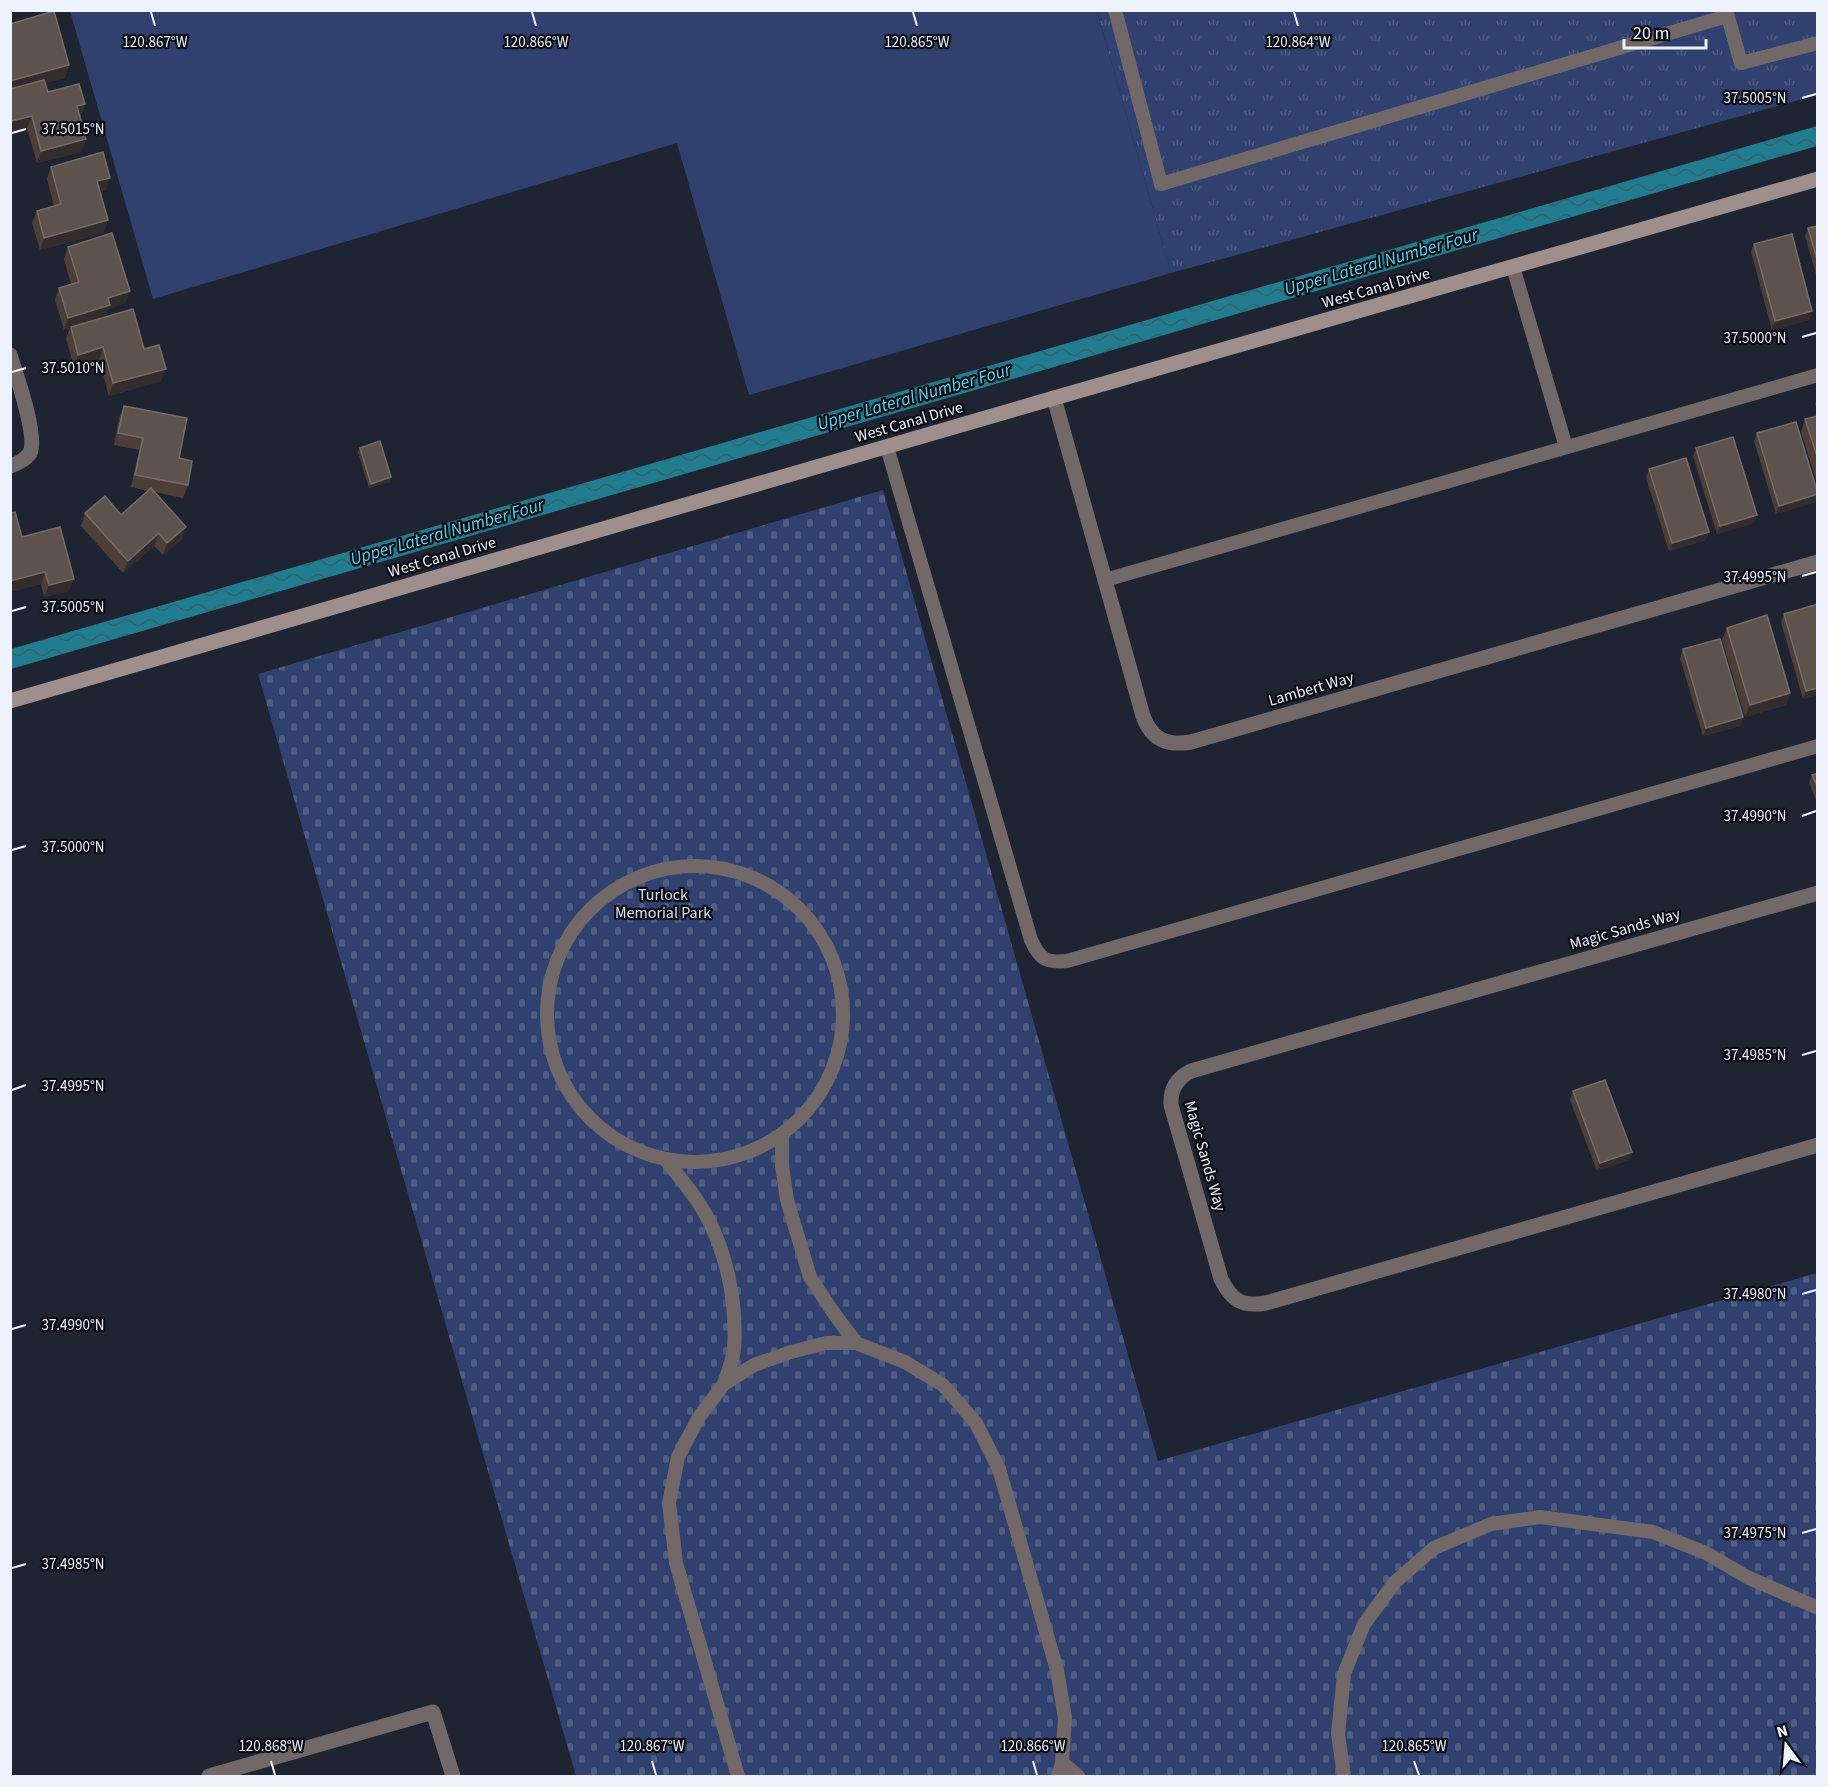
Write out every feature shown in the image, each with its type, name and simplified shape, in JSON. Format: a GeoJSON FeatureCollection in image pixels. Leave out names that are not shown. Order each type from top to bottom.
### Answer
{"type":"FeatureCollection","features":[{"type":"Feature","properties":{"kind":"street","name":"West Canal Drive"},"geometry":{"type":"LineString","coordinates":[[10,701],[1818,179]]}},
{"type":"Feature","properties":{"kind":"street"},"geometry":{"type":"LineString","coordinates":[[10,355],[32,438],[30,453],[18,463],[10,466]]}},
{"type":"Feature","properties":{"kind":"street","name":"Lambert Way"},"geometry":{"type":"LineString","coordinates":[[1053,398],[1146,723],[1149,730],[1167,742],[1182,744],[1818,562]]}},
{"type":"Feature","properties":{"kind":"street","name":"Magic Sands Way"},"geometry":{"type":"LineString","coordinates":[[1818,893],[1191,1071],[1175,1084],[1171,1098],[1174,1116],[1221,1279],[1230,1294],[1245,1304],[1266,1303],[1818,1145]]}},
{"type":"Feature","properties":{"kind":"street"},"geometry":{"type":"LineString","coordinates":[[209,1776],[433,1712],[453,1776]]}},
{"type":"Feature","properties":{"kind":"lane"},"geometry":{"type":"LineString","coordinates":[[1115,10],[1161,184],[1726,13],[1741,63],[1818,43]]}},
{"type":"Feature","properties":{"kind":"lane"},"geometry":{"type":"LineString","coordinates":[[1514,267],[1566,447]]}},
{"type":"Feature","properties":{"kind":"lane"},"geometry":{"type":"LineString","coordinates":[[1105,580],[1818,375]]}},
{"type":"Feature","properties":{"kind":"lane"},"geometry":{"type":"LineString","coordinates":[[887,447],[1031,940],[1036,952],[1044,960],[1067,961],[1818,746]]}},
{"type":"Feature","properties":{"kind":"lane"},"geometry":{"type":"LineString","coordinates":[[695,865],[738,872],[778,890],[810,919],[832,957],[843,999],[841,1042],[824,1086],[807,1111],[782,1134],[755,1149],[726,1158],[695,1162],[664,1159],[624,1144],[589,1118],[563,1083],[549,1042],[547,1010],[547,999],[557,957],[580,919],[613,890],[652,872],[695,865]]}},
{"type":"Feature","properties":{"kind":"lane"},"geometry":{"type":"LineString","coordinates":[[782,1134],[782,1166],[787,1200],[810,1276],[856,1343]]}},
{"type":"Feature","properties":{"kind":"lane"},"geometry":{"type":"LineString","coordinates":[[664,1159],[688,1187],[708,1219],[728,1267],[733,1311],[734,1351],[724,1384],[699,1417],[678,1457],[669,1503],[676,1563],[738,1776]]}},
{"type":"Feature","properties":{"kind":"lane"},"geometry":{"type":"LineString","coordinates":[[724,1384],[754,1365],[790,1352],[826,1343],[856,1343],[905,1362],[944,1384],[976,1423],[1002,1481],[1057,1670],[1065,1718],[1060,1770],[1078,1776]]}},
{"type":"Feature","properties":{"kind":"lane"},"geometry":{"type":"LineString","coordinates":[[1344,1776],[1338,1734],[1344,1674],[1364,1624],[1395,1582],[1434,1548],[1491,1524],[1540,1517],[1653,1532],[1706,1553],[1747,1577],[1818,1608]]}},
{"type":"Feature","properties":{"kind":"green space"},"geometry":{"type":"Polygon","coordinates":[[[70,11],[1097,11],[1171,273],[749,395],[677,143],[153,299],[70,11]]]}},
{"type":"Feature","properties":{"kind":"green space"},"geometry":{"type":"Polygon","coordinates":[[[1097,11],[1817,11],[1817,95],[1171,273],[1097,11]]]}},
{"type":"Feature","properties":{"kind":"green space","name":"Turlock Memorial Park"},"geometry":{"type":"Polygon","coordinates":[[[883,490],[1158,1461],[1817,1273],[1817,1776],[576,1776],[258,674],[883,490]]]}},
{"type":"Feature","properties":{"kind":"water","name":"Upper Lateral Number Four"},"geometry":{"type":"Polygon","coordinates":[[[1817,126],[1817,146],[11,669],[11,649],[1817,126]]]}},
{"type":"Feature","properties":{"kind":"building"},"geometry":{"type":"Polygon","coordinates":[[[54,11],[69,65],[10,81],[10,24],[54,11]]]}},
{"type":"Feature","properties":{"kind":"building"},"geometry":{"type":"Polygon","coordinates":[[[44,80],[48,92],[79,84],[85,104],[77,106],[86,139],[41,151],[32,116],[11,121],[10,89],[44,80]]]}},
{"type":"Feature","properties":{"kind":"building"},"geometry":{"type":"Polygon","coordinates":[[[103,152],[110,178],[97,181],[108,220],[44,238],[37,211],[61,204],[51,167],[103,152]]]}},
{"type":"Feature","properties":{"kind":"building"},"geometry":{"type":"Polygon","coordinates":[[[1818,226],[1818,262],[1808,228],[1818,226]]]}},
{"type":"Feature","properties":{"kind":"building"},"geometry":{"type":"Polygon","coordinates":[[[112,233],[130,291],[108,298],[110,305],[68,318],[59,288],[79,282],[68,247],[112,233]]]}},
{"type":"Feature","properties":{"kind":"building"},"geometry":{"type":"Polygon","coordinates":[[[1792,234],[1812,311],[1775,321],[1754,244],[1792,234]]]}},
{"type":"Feature","properties":{"kind":"building"},"geometry":{"type":"Polygon","coordinates":[[[133,309],[144,349],[159,345],[166,369],[113,383],[103,347],[78,355],[71,327],[133,309]]]}},
{"type":"Feature","properties":{"kind":"building"},"geometry":{"type":"Polygon","coordinates":[[[124,406],[187,418],[179,458],[192,461],[188,485],[135,475],[143,438],[118,433],[124,406]]]}},
{"type":"Feature","properties":{"kind":"building"},"geometry":{"type":"Polygon","coordinates":[[[1818,416],[1818,459],[1805,419],[1818,416]]]}},
{"type":"Feature","properties":{"kind":"building"},"geometry":{"type":"Polygon","coordinates":[[[1796,422],[1818,494],[1779,506],[1757,433],[1796,422]]]}},
{"type":"Feature","properties":{"kind":"building"},"geometry":{"type":"Polygon","coordinates":[[[1733,437],[1757,515],[1720,526],[1696,448],[1733,437]]]}},
{"type":"Feature","properties":{"kind":"building"},"geometry":{"type":"Polygon","coordinates":[[[380,441],[391,477],[371,484],[360,448],[380,441]]]}},
{"type":"Feature","properties":{"kind":"building"},"geometry":{"type":"Polygon","coordinates":[[[1686,458],[1709,532],[1672,543],[1649,469],[1686,458]]]}},
{"type":"Feature","properties":{"kind":"building"},"geometry":{"type":"Polygon","coordinates":[[[151,488],[186,527],[167,543],[159,533],[128,561],[85,513],[105,496],[121,515],[151,488]]]}},
{"type":"Feature","properties":{"kind":"building"},"geometry":{"type":"Polygon","coordinates":[[[15,512],[22,537],[60,527],[74,579],[49,585],[45,572],[10,581],[10,513],[15,512]]]}},
{"type":"Feature","properties":{"kind":"building"},"geometry":{"type":"Polygon","coordinates":[[[1818,604],[1818,688],[1806,691],[1784,614],[1818,604]]]}},
{"type":"Feature","properties":{"kind":"building"},"geometry":{"type":"Polygon","coordinates":[[[1767,615],[1790,693],[1750,705],[1727,628],[1767,615]]]}},
{"type":"Feature","properties":{"kind":"building"},"geometry":{"type":"Polygon","coordinates":[[[1720,639],[1743,717],[1706,728],[1683,649],[1720,639]]]}},
{"type":"Feature","properties":{"kind":"building"},"geometry":{"type":"Polygon","coordinates":[[[1818,773],[1818,788],[1812,775],[1818,773]]]}},
{"type":"Feature","properties":{"kind":"building"},"geometry":{"type":"Polygon","coordinates":[[[1605,1080],[1632,1152],[1600,1163],[1573,1091],[1605,1080]]]}}]}
